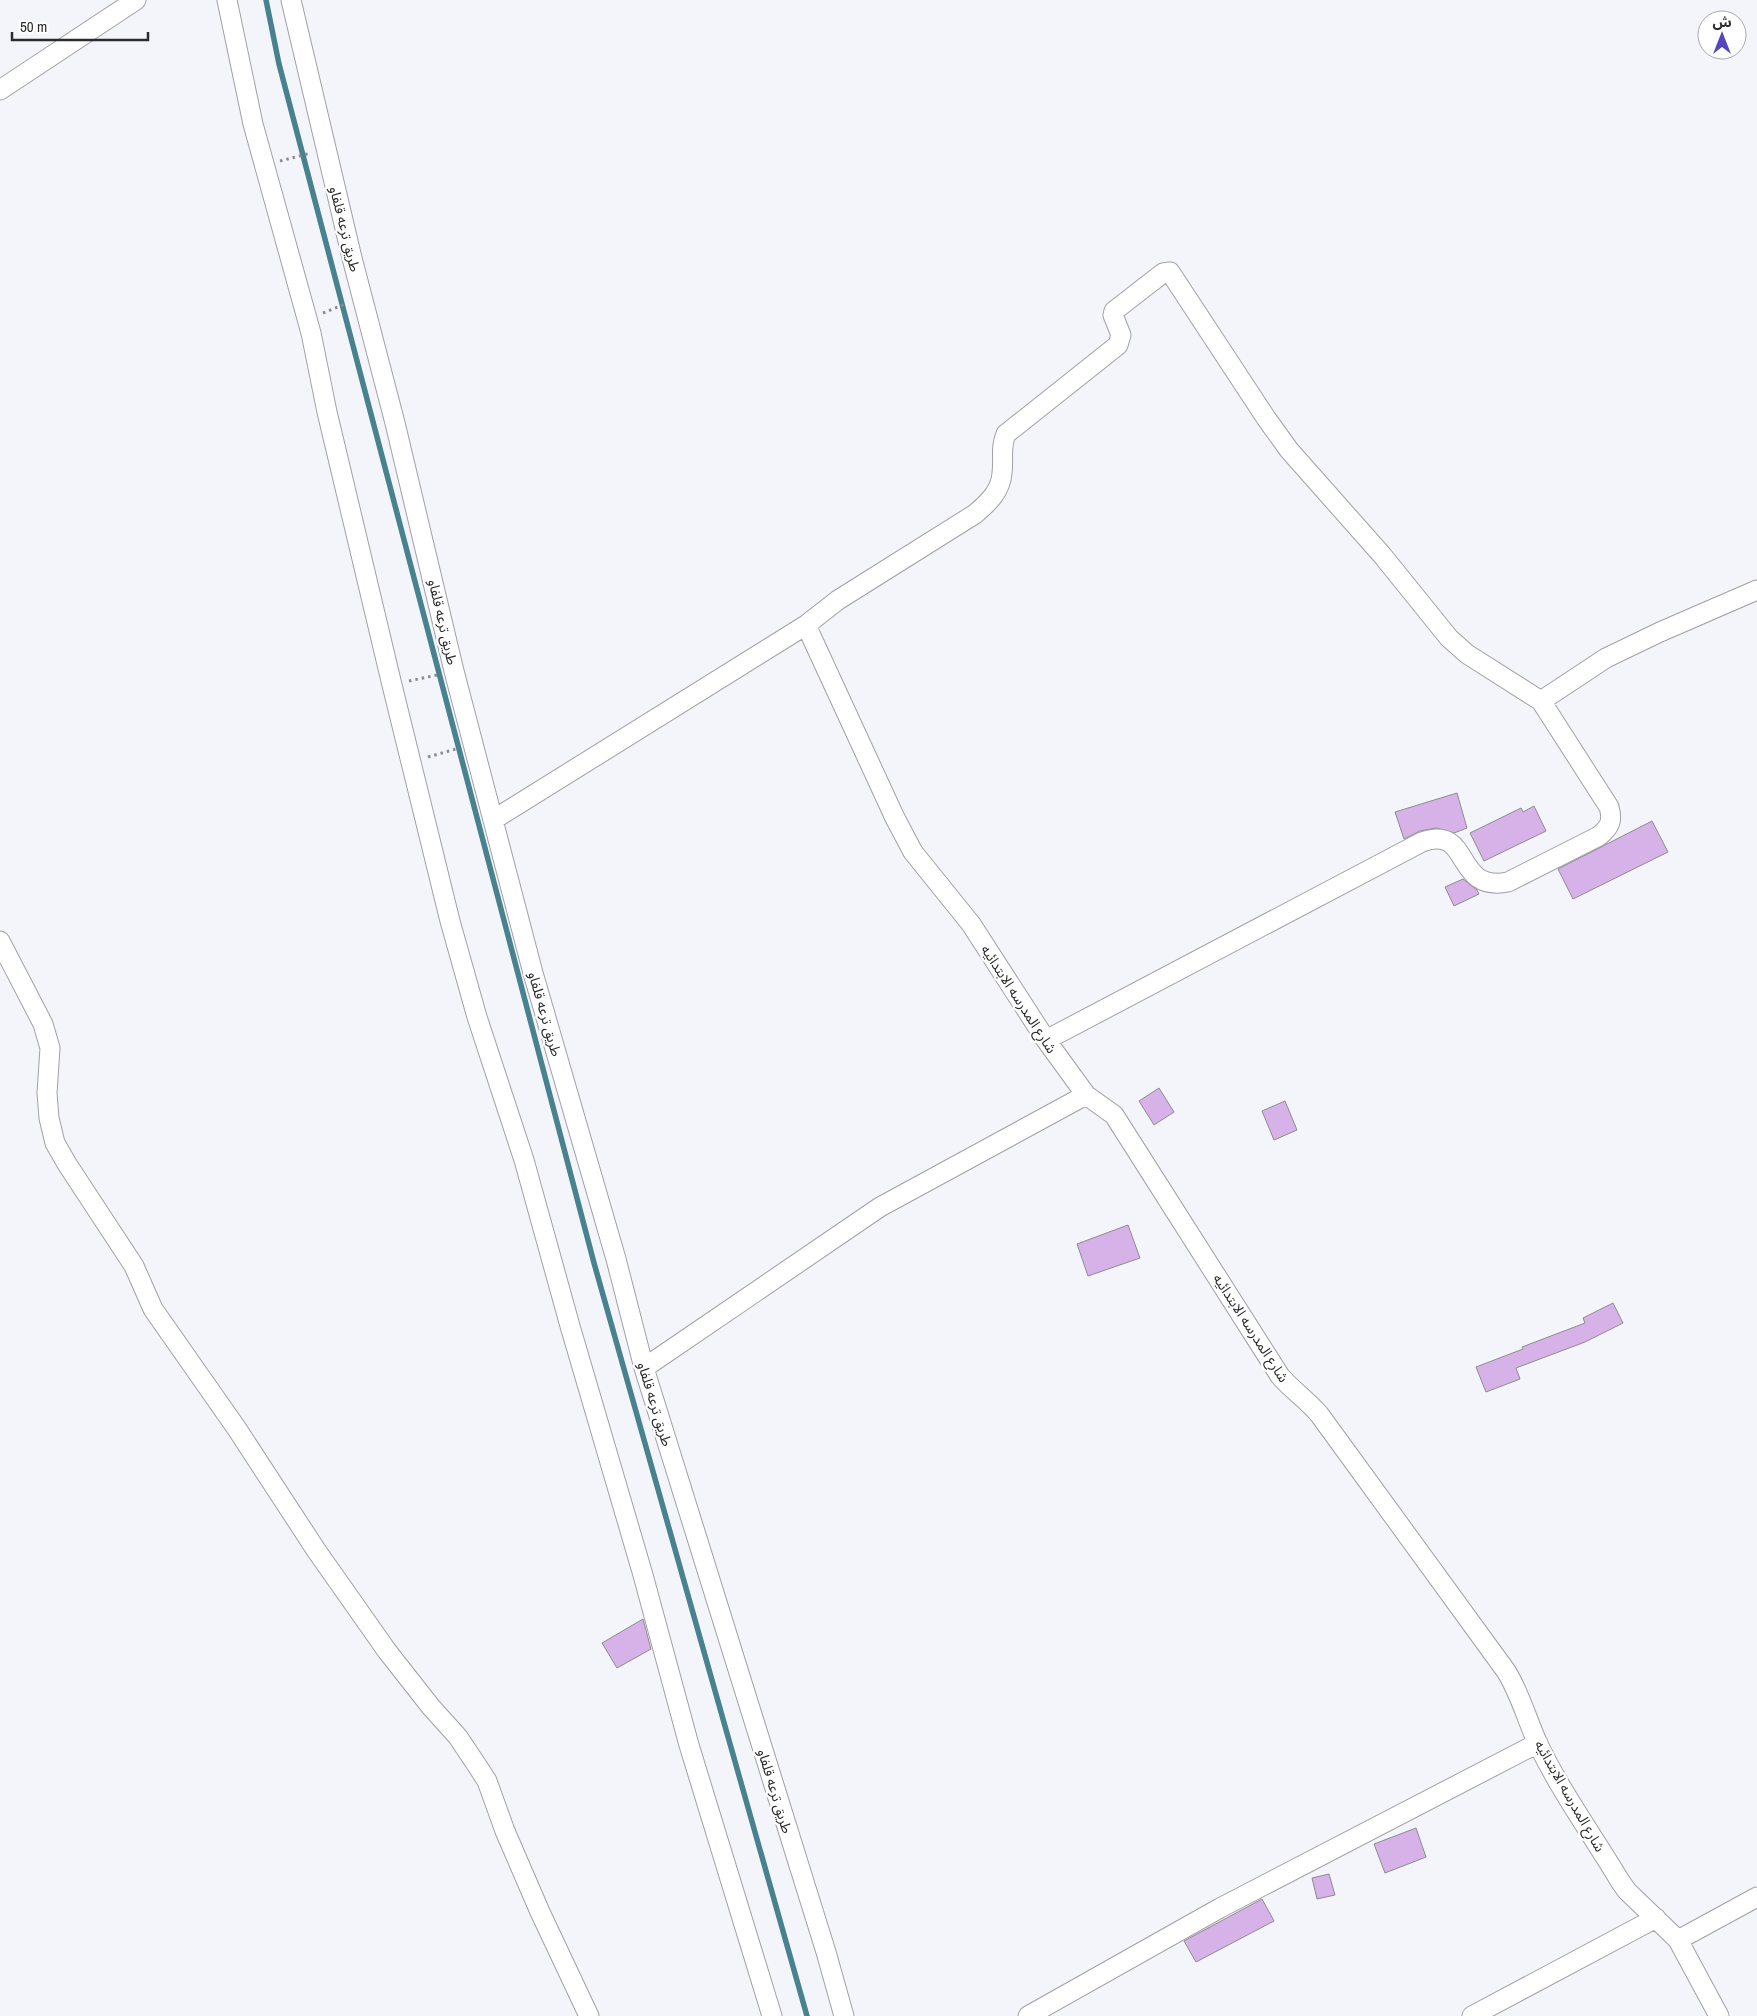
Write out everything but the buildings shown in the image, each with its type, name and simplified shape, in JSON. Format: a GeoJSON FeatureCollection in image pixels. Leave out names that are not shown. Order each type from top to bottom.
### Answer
{"type":"FeatureCollection","features":[{"type":"Feature","properties":{"kind":"street"},"geometry":{"type":"LineString","coordinates":[[0,90],[136,0]]}},
{"type":"Feature","properties":{"kind":"street"},"geometry":{"type":"LineString","coordinates":[[227,0],[257,141],[310,333],[392,686],[453,930],[477,1017],[524,1160],[567,1318],[643,1575],[690,1745],[772,2016]]}},
{"type":"Feature","properties":{"kind":"street","name":"طريق ترعه قلفاو"},"geometry":{"type":"LineString","coordinates":[[291,0],[352,258],[393,415],[454,671],[533,973],[616,1259],[644,1368],[823,1942],[844,2016]]}},
{"type":"Feature","properties":{"kind":"street"},"geometry":{"type":"LineString","coordinates":[[493,820],[806,625],[838,600],[988,504],[998,490],[1002,473],[1001,450],[1006,434],[1118,345],[1121,335],[1114,318],[1114,312],[1166,272],[1172,275],[1289,450],[1382,554],[1449,638],[1467,654],[1541,702],[1608,807],[1612,818],[1608,829],[1599,836],[1508,882],[1495,885],[1481,881],[1471,872],[1457,850],[1447,841],[1434,838],[1422,842],[1046,1040]]}},
{"type":"Feature","properties":{"kind":"street"},"geometry":{"type":"LineString","coordinates":[[1541,702],[1606,658],[1660,632],[1757,590]]}},
{"type":"Feature","properties":{"kind":"street","name":"شارع المدرسه الابتدائيه"},"geometry":{"type":"LineString","coordinates":[[806,625],[904,835],[925,868],[971,924],[1046,1040],[1086,1095],[1114,1115],[1280,1376],[1293,1391],[1319,1414],[1506,1671],[1514,1683],[1538,1743],[1624,1886],[1678,1940],[1719,2016]]}},
{"type":"Feature","properties":{"kind":"street"},"geometry":{"type":"LineString","coordinates":[[0,941],[48,1039],[50,1048],[48,1104],[51,1130],[61,1154],[80,1186],[134,1266],[153,1309],[237,1429],[312,1544],[387,1651],[431,1707],[458,1737],[478,1767],[487,1782],[505,1831],[537,1905],[589,2016]]}},
{"type":"Feature","properties":{"kind":"street"},"geometry":{"type":"LineString","coordinates":[[644,1368],[880,1207],[1086,1095]]}},
{"type":"Feature","properties":{"kind":"street"},"geometry":{"type":"LineString","coordinates":[[1028,2016],[1220,1908],[1538,1743]]}},
{"type":"Feature","properties":{"kind":"street"},"geometry":{"type":"LineString","coordinates":[[1678,1940],[1757,1897]]}},
{"type":"Feature","properties":{"kind":"street"},"geometry":{"type":"LineString","coordinates":[[1472,2016],[1656,1918]]}},
{"type":"Feature","properties":{"kind":"path"},"geometry":{"type":"LineString","coordinates":[[282,161],[310,153]]}},
{"type":"Feature","properties":{"kind":"path"},"geometry":{"type":"LineString","coordinates":[[320,314],[352,301]]}},
{"type":"Feature","properties":{"kind":"path"},"geometry":{"type":"LineString","coordinates":[[409,682],[443,674]]}},
{"type":"Feature","properties":{"kind":"path"},"geometry":{"type":"LineString","coordinates":[[431,756],[465,746]]}},
{"type":"Feature","properties":{"kind":"waterway"},"geometry":{"type":"LineString","coordinates":[[266,0],[279,64],[594,1263],[807,2016]]}}]}
